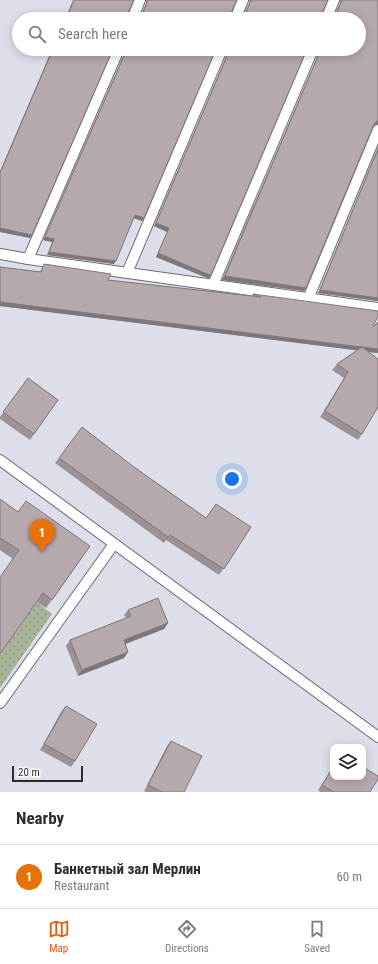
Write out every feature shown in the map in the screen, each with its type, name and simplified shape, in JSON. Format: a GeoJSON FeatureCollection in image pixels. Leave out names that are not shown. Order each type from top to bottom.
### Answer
{"type":"FeatureCollection","features":[{"type":"Feature","properties":{"kind":"lane"},"geometry":{"type":"LineString","coordinates":[[135,12],[140,0]]}},
{"type":"Feature","properties":{"kind":"lane"},"geometry":{"type":"LineString","coordinates":[[237,12],[242,0]]}},
{"type":"Feature","properties":{"kind":"lane"},"geometry":{"type":"LineString","coordinates":[[329,12],[334,0]]}},
{"type":"Feature","properties":{"kind":"lane"},"geometry":{"type":"LineString","coordinates":[[28,259],[116,56]]}},
{"type":"Feature","properties":{"kind":"lane"},"geometry":{"type":"LineString","coordinates":[[127,273],[219,56]]}},
{"type":"Feature","properties":{"kind":"lane"},"geometry":{"type":"LineString","coordinates":[[212,285],[310,56]]}},
{"type":"Feature","properties":{"kind":"lane"},"geometry":{"type":"LineString","coordinates":[[308,299],[378,130]]}},
{"type":"Feature","properties":{"kind":"lane"},"geometry":{"type":"LineString","coordinates":[[0,254],[378,308]]}},
{"type":"Feature","properties":{"kind":"lane"},"geometry":{"type":"LineString","coordinates":[[0,460],[378,737]]}},
{"type":"Feature","properties":{"kind":"lane"},"geometry":{"type":"LineString","coordinates":[[0,703],[114,544]]}},
{"type":"Feature","properties":{"kind":"green space"},"geometry":{"type":"Polygon","coordinates":[[[37,602],[52,614],[0,688],[0,654],[37,602]]]}},
{"type":"Feature","properties":{"kind":"building"},"geometry":{"type":"Polygon","coordinates":[[[74,0],[134,0],[128,12],[69,12],[74,0]]]}},
{"type":"Feature","properties":{"kind":"building"},"geometry":{"type":"Polygon","coordinates":[[[148,0],[237,0],[231,12],[143,12],[148,0]]]}},
{"type":"Feature","properties":{"kind":"building"},"geometry":{"type":"Polygon","coordinates":[[[251,0],[328,0],[322,12],[246,12],[251,0]]]}},
{"type":"Feature","properties":{"kind":"building"},"geometry":{"type":"Polygon","coordinates":[[[342,0],[378,0],[378,121],[374,124],[306,288],[225,276],[318,56],[366,56],[366,12],[337,12],[342,0]]]}},
{"type":"Feature","properties":{"kind":"building"},"geometry":{"type":"Polygon","coordinates":[[[50,56],[110,56],[32,235],[0,228],[0,173],[50,56]]]}},
{"type":"Feature","properties":{"kind":"building"},"geometry":{"type":"Polygon","coordinates":[[[124,56],[213,56],[144,218],[135,215],[116,261],[49,252],[54,239],[45,237],[124,56]]]}},
{"type":"Feature","properties":{"kind":"building"},"geometry":{"type":"Polygon","coordinates":[[[227,56],[304,56],[211,275],[158,253],[169,228],[156,223],[227,56]]]}},
{"type":"Feature","properties":{"kind":"building"},"geometry":{"type":"Polygon","coordinates":[[[378,149],[378,298],[320,290],[378,149]]]}},
{"type":"Feature","properties":{"kind":"building"},"geometry":{"type":"Polygon","coordinates":[[[44,264],[111,274],[108,280],[261,297],[253,294],[378,311],[378,316],[373,327],[378,322],[378,349],[0,302],[0,267],[41,272],[44,264]]]}},
{"type":"Feature","properties":{"kind":"building"},"geometry":{"type":"Polygon","coordinates":[[[362,347],[378,359],[378,407],[362,434],[325,411],[348,372],[337,364],[362,347]]]}},
{"type":"Feature","properties":{"kind":"building"},"geometry":{"type":"Polygon","coordinates":[[[28,378],[58,400],[34,434],[3,412],[28,378]]]}},
{"type":"Feature","properties":{"kind":"building"},"geometry":{"type":"Polygon","coordinates":[[[82,427],[134,467],[206,518],[216,504],[251,527],[224,569],[170,535],[168,537],[59,458],[82,427]]]}},
{"type":"Feature","properties":{"kind":"building"},"geometry":{"type":"Polygon","coordinates":[[[0,499],[18,512],[26,501],[90,546],[52,600],[43,593],[0,654],[0,577],[19,550],[0,538],[0,499]]]}},
{"type":"Feature","properties":{"kind":"building"},"geometry":{"type":"Polygon","coordinates":[[[158,598],[168,623],[124,640],[128,652],[82,670],[70,640],[131,616],[128,610],[158,598]]]}},
{"type":"Feature","properties":{"kind":"building"},"geometry":{"type":"Polygon","coordinates":[[[66,706],[97,724],[75,761],[44,744],[66,706]]]}},
{"type":"Feature","properties":{"kind":"building"},"geometry":{"type":"Polygon","coordinates":[[[171,741],[202,756],[184,792],[162,792],[148,785],[171,741]]]}},
{"type":"Feature","properties":{"kind":"building"},"geometry":{"type":"Polygon","coordinates":[[[366,769],[378,776],[378,779],[370,792],[334,792],[322,785],[330,772],[330,780],[366,780],[366,769]]]}},
{"type":"Feature","properties":{"kind":"place","name":"Банкетный зал Мерлин"},"geometry":{"type":"Point","coordinates":[42,552]}}]}
